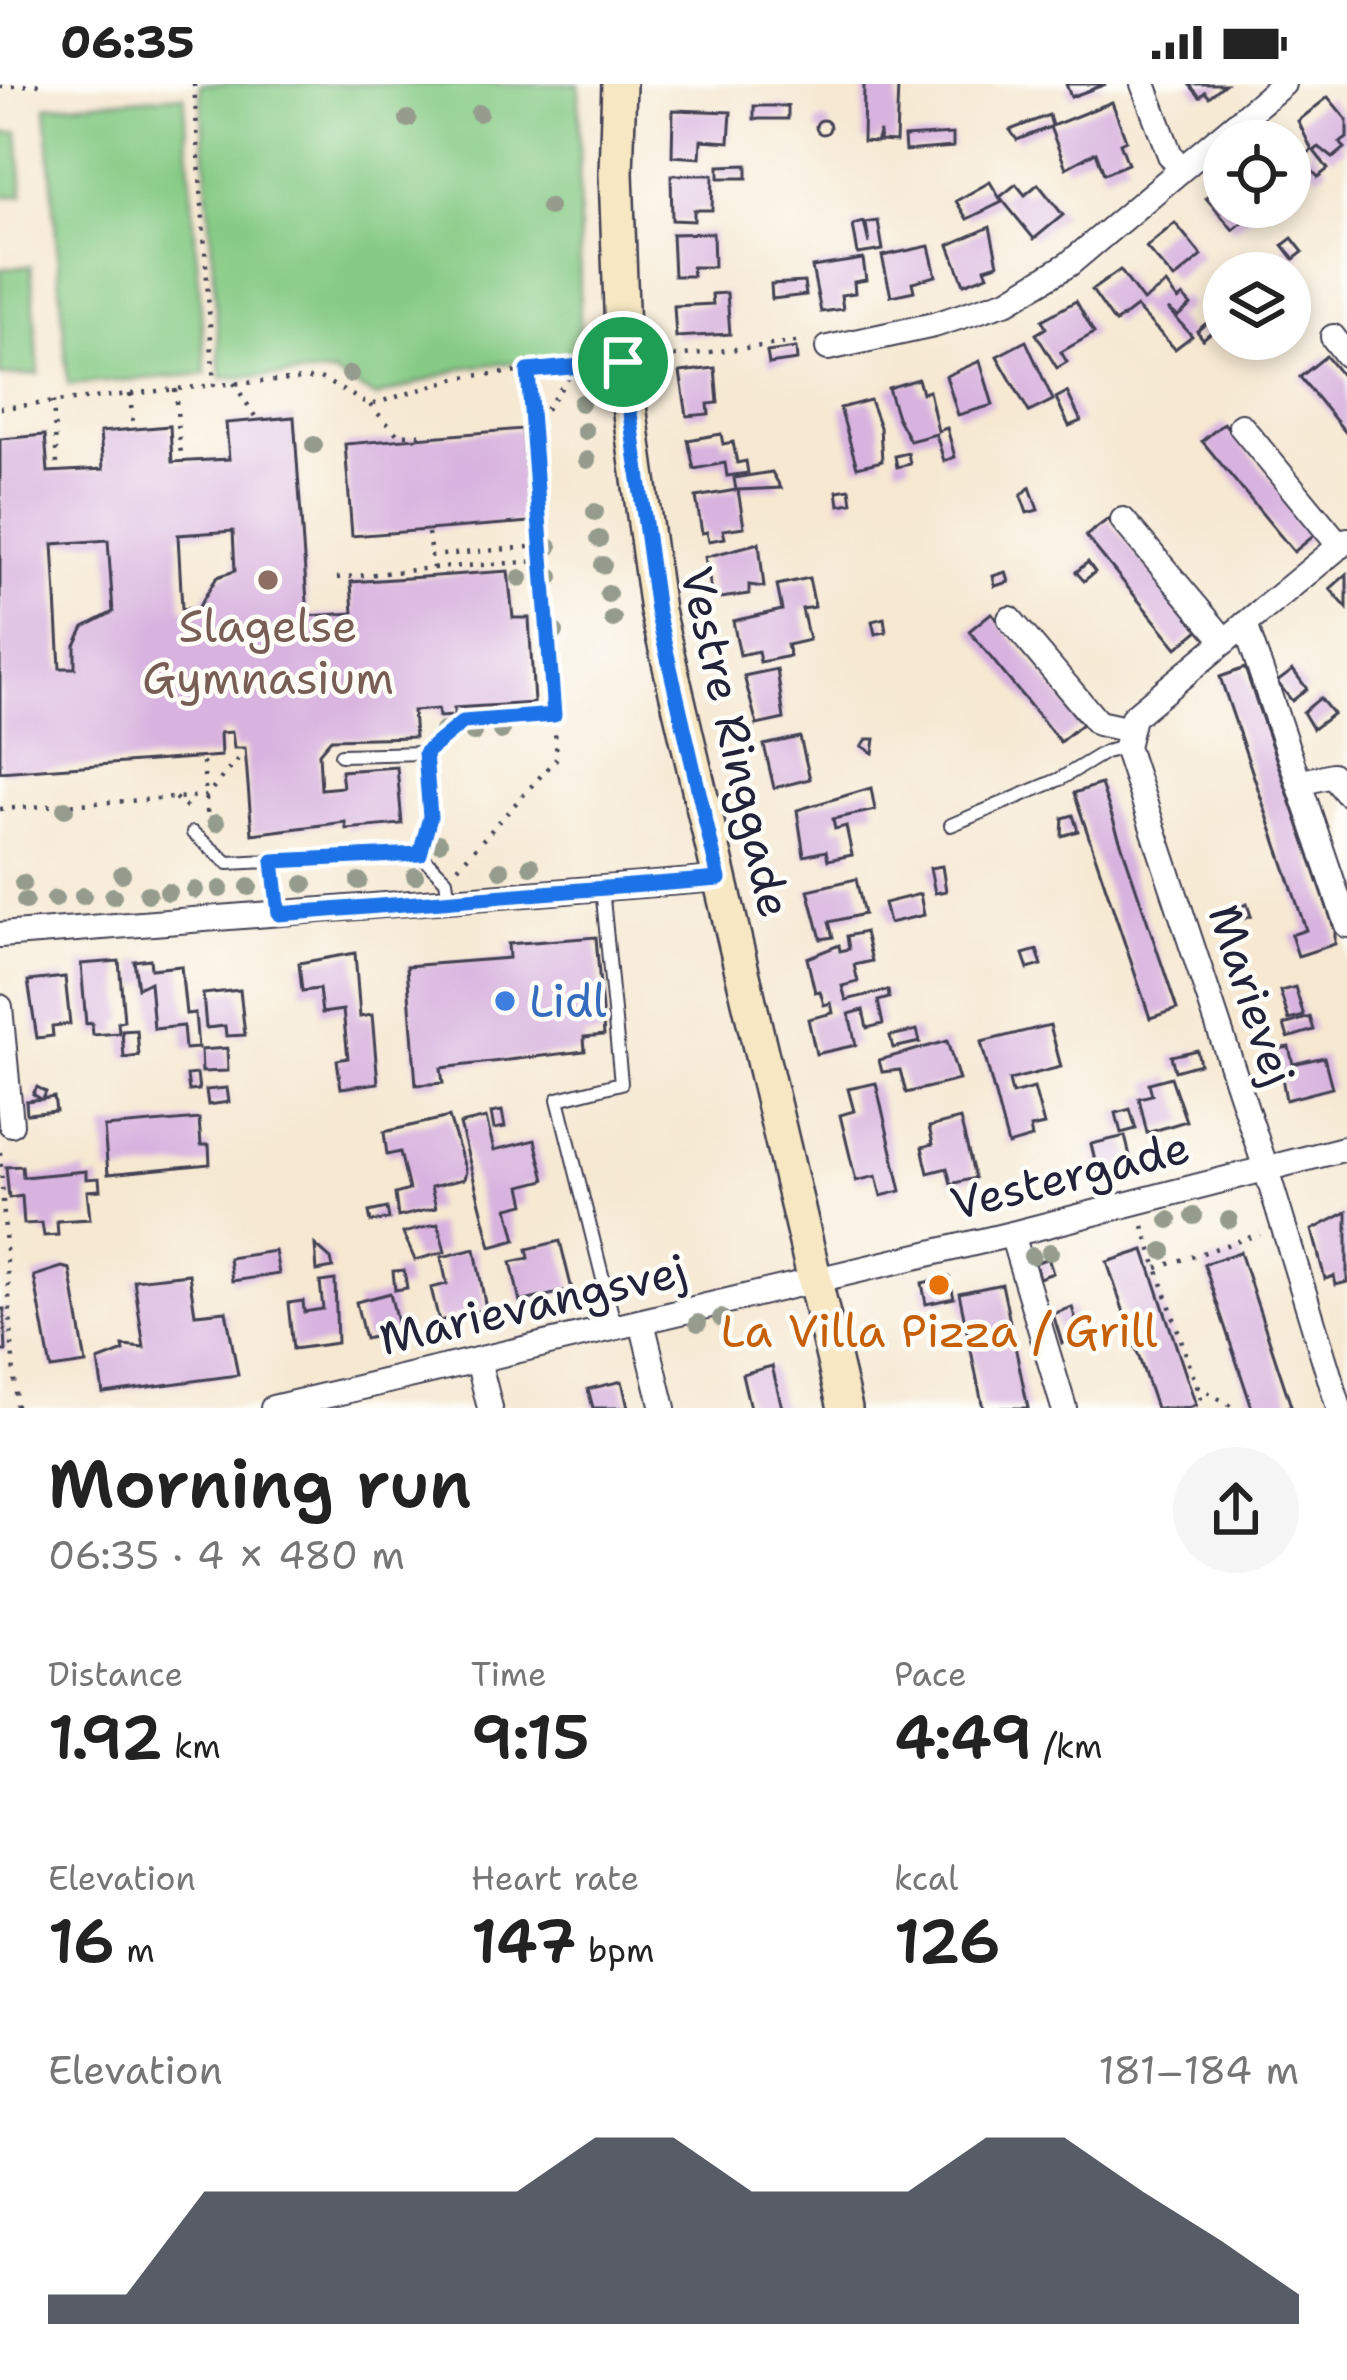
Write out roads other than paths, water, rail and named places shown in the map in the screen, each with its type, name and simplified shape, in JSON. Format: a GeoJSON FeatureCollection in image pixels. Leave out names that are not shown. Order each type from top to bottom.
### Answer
{"type":"FeatureCollection","features":[{"type":"Feature","properties":{"kind":"street","name":"Vestre Ringgade"},"geometry":{"type":"LineString","coordinates":[[619,84],[616,172],[623,362],[657,611],[845,1408]]}},
{"type":"Feature","properties":{"kind":"street"},"geometry":{"type":"LineString","coordinates":[[1143,84],[1170,155],[1180,167]]}},
{"type":"Feature","properties":{"kind":"street"},"geometry":{"type":"LineString","coordinates":[[828,348],[934,325],[1008,301],[1069,264],[1282,84]]}},
{"type":"Feature","properties":{"kind":"street"},"geometry":{"type":"LineString","coordinates":[[1010,619],[1098,723],[1126,738],[1133,717],[1345,543],[1241,426]]}},
{"type":"Feature","properties":{"kind":"street"},"geometry":{"type":"LineString","coordinates":[[1123,520],[1225,641]]}},
{"type":"Feature","properties":{"kind":"street"},"geometry":{"type":"LineString","coordinates":[[1245,624],[1347,926]]}},
{"type":"Feature","properties":{"kind":"street","name":"Marievej"},"geometry":{"type":"LineString","coordinates":[[1126,738],[1339,1408]]}},
{"type":"Feature","properties":{"kind":"street"},"geometry":{"type":"LineString","coordinates":[[1299,782],[1332,776],[1347,793]]}},
{"type":"Feature","properties":{"kind":"street"},"geometry":{"type":"LineString","coordinates":[[0,935],[279,914],[448,890],[602,888],[719,879]]}},
{"type":"Feature","properties":{"kind":"street"},"geometry":{"type":"LineString","coordinates":[[0,1007],[11,1124]]}},
{"type":"Feature","properties":{"kind":"street","name":"Vestergade"},"geometry":{"type":"LineString","coordinates":[[812,1280],[1347,1148]]}},
{"type":"Feature","properties":{"kind":"street"},"geometry":{"type":"LineString","coordinates":[[1012,1234],[1064,1408]]}},
{"type":"Feature","properties":{"kind":"street","name":"Marievangsvej"},"geometry":{"type":"LineString","coordinates":[[273,1408],[812,1280]]}},
{"type":"Feature","properties":{"kind":"street"},"geometry":{"type":"LineString","coordinates":[[642,1322],[663,1408]]}},
{"type":"Feature","properties":{"kind":"street"},"geometry":{"type":"LineString","coordinates":[[478,1360],[490,1408]]}},
{"type":"Feature","properties":{"kind":"lane"},"geometry":{"type":"LineString","coordinates":[[951,825],[1060,779],[1126,738]]}},
{"type":"Feature","properties":{"kind":"lane"},"geometry":{"type":"LineString","coordinates":[[341,754],[425,753],[430,817],[420,854]]}},
{"type":"Feature","properties":{"kind":"lane"},"geometry":{"type":"LineString","coordinates":[[193,833],[228,863],[420,854]]}},
{"type":"Feature","properties":{"kind":"lane"},"geometry":{"type":"LineString","coordinates":[[420,854],[448,890]]}},
{"type":"Feature","properties":{"kind":"lane"},"geometry":{"type":"LineString","coordinates":[[273,861],[279,914]]}},
{"type":"Feature","properties":{"kind":"lane"},"geometry":{"type":"LineString","coordinates":[[602,888],[621,1083],[558,1099],[615,1328]]}},
{"type":"Feature","properties":{"kind":"place","name":"Slagelse Gymnasium"},"geometry":{"type":"Point","coordinates":[268,580]}},
{"type":"Feature","properties":{"kind":"place","name":"Lidl"},"geometry":{"type":"Point","coordinates":[505,1001]}},
{"type":"Feature","properties":{"kind":"place","name":"La Villa Pizza / Grill"},"geometry":{"type":"Point","coordinates":[939,1285]}}]}
